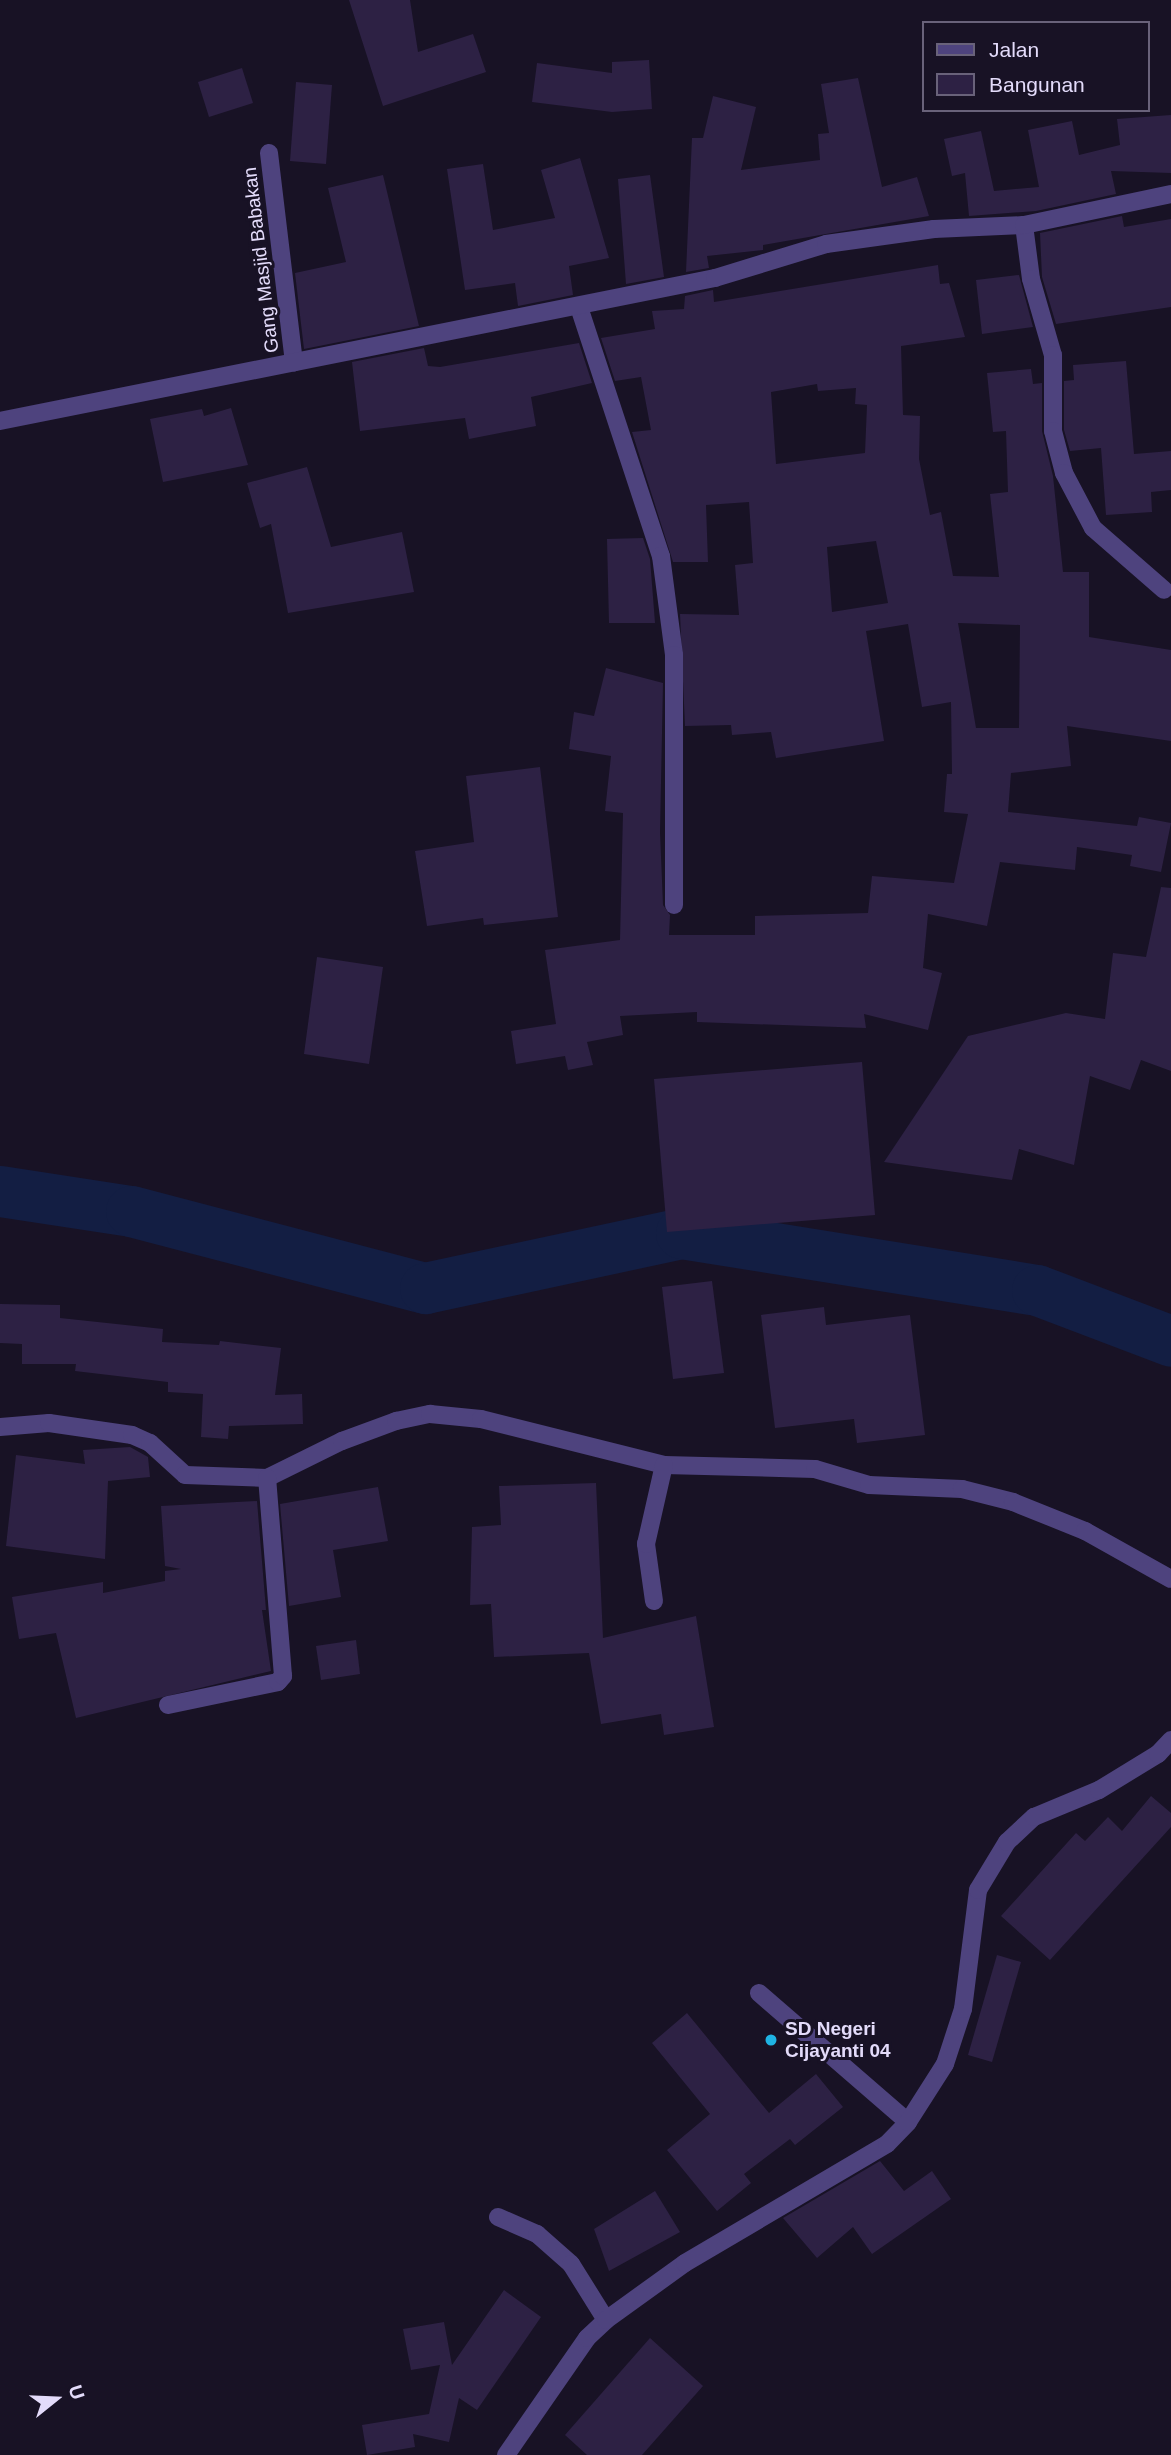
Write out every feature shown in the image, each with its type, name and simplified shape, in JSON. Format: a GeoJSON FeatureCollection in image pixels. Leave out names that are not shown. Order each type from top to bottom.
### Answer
{"type":"FeatureCollection","features":[{"type":"Feature","properties":{"kind":"street","name":"Gang Masjid Babakan"},"geometry":{"type":"LineString","coordinates":[[269,153],[294,363]]}},
{"type":"Feature","properties":{"kind":"street"},"geometry":{"type":"LineString","coordinates":[[0,421],[715,278],[826,244],[934,229],[1024,225],[1171,194]]}},
{"type":"Feature","properties":{"kind":"street"},"geometry":{"type":"LineString","coordinates":[[1024,225],[1031,279],[1054,355],[1054,430],[1064,473],[1093,528],[1164,590]]}},
{"type":"Feature","properties":{"kind":"street"},"geometry":{"type":"LineString","coordinates":[[579,306],[661,556],[674,655],[674,905]]}},
{"type":"Feature","properties":{"kind":"street"},"geometry":{"type":"LineString","coordinates":[[0,1427],[49,1423],[132,1434],[150,1443],[185,1475],[267,1478],[342,1441],[430,1414],[481,1419],[664,1465],[815,1469],[869,1485],[962,1489],[1013,1502],[1085,1531],[1171,1579]]}},
{"type":"Feature","properties":{"kind":"street"},"geometry":{"type":"LineString","coordinates":[[654,1601],[646,1544],[664,1465]]}},
{"type":"Feature","properties":{"kind":"street"},"geometry":{"type":"LineString","coordinates":[[168,1706],[278,1682],[283,1676],[267,1478]]}},
{"type":"Feature","properties":{"kind":"street"},"geometry":{"type":"LineString","coordinates":[[506,2455],[587,2338],[606,2320],[685,2263],[887,2144],[908,2122],[945,2064],[963,2009],[978,1890],[1007,1842],[1034,1817],[1099,1790],[1158,1754],[1171,1740]]}},
{"type":"Feature","properties":{"kind":"street"},"geometry":{"type":"LineString","coordinates":[[759,1993],[908,2122]]}},
{"type":"Feature","properties":{"kind":"street"},"geometry":{"type":"LineString","coordinates":[[498,2217],[537,2234],[571,2264],[606,2320]]}},
{"type":"Feature","properties":{"kind":"building"},"geometry":{"type":"Polygon","coordinates":[[[349,0],[410,0],[418,52],[473,34],[486,72],[383,106],[349,0]]]}},
{"type":"Feature","properties":{"kind":"building"},"geometry":{"type":"Polygon","coordinates":[[[649,60],[652,109],[612,112],[532,102],[537,63],[612,73],[612,62],[649,60]]]}},
{"type":"Feature","properties":{"kind":"building"},"geometry":{"type":"Polygon","coordinates":[[[242,68],[253,103],[209,117],[198,82],[242,68]]]}},
{"type":"Feature","properties":{"kind":"building"},"geometry":{"type":"Polygon","coordinates":[[[858,78],[882,187],[917,177],[929,216],[763,245],[763,250],[707,256],[709,268],[686,272],[692,138],[703,138],[713,96],[756,107],[741,170],[820,160],[818,134],[829,133],[821,84],[858,78]]]}},
{"type":"Feature","properties":{"kind":"building"},"geometry":{"type":"Polygon","coordinates":[[[296,82],[332,85],[326,164],[290,161],[296,82]]]}},
{"type":"Feature","properties":{"kind":"building"},"geometry":{"type":"Polygon","coordinates":[[[1171,115],[1171,173],[1111,171],[1116,194],[1036,211],[969,216],[965,173],[952,176],[944,139],[981,131],[994,191],[1039,187],[1028,130],[1072,121],[1079,155],[1120,145],[1117,119],[1171,115]]]}},
{"type":"Feature","properties":{"kind":"building"},"geometry":{"type":"Polygon","coordinates":[[[580,158],[609,258],[569,266],[573,295],[518,306],[515,283],[465,290],[447,169],[483,164],[493,230],[555,218],[541,170],[580,158]]]}},
{"type":"Feature","properties":{"kind":"building"},"geometry":{"type":"Polygon","coordinates":[[[383,175],[419,326],[304,349],[295,273],[346,262],[328,188],[383,175]]]}},
{"type":"Feature","properties":{"kind":"building"},"geometry":{"type":"Polygon","coordinates":[[[650,175],[664,277],[626,284],[618,179],[650,175]]]}},
{"type":"Feature","properties":{"kind":"building"},"geometry":{"type":"Polygon","coordinates":[[[1122,216],[1124,227],[1171,219],[1171,307],[1056,324],[1042,277],[1040,233],[1122,216]]]}},
{"type":"Feature","properties":{"kind":"building"},"geometry":{"type":"Polygon","coordinates":[[[938,265],[940,284],[949,283],[965,337],[901,346],[903,415],[920,416],[919,459],[930,515],[941,512],[953,576],[999,577],[990,494],[1008,492],[1006,431],[993,432],[987,373],[1031,369],[1033,384],[1042,383],[1042,431],[1053,476],[1063,572],[1089,572],[1089,637],[1171,650],[1171,741],[1067,726],[1071,766],[1011,773],[1008,812],[1137,826],[1139,817],[1171,823],[1161,872],[1130,866],[1132,855],[1077,847],[1075,870],[1000,862],[987,926],[928,914],[923,968],[942,973],[928,1030],[864,1014],[866,1028],[697,1022],[697,1012],[620,1016],[623,1035],[587,1042],[593,1065],[568,1070],[565,1056],[516,1064],[511,1031],[556,1024],[545,950],[620,940],[623,813],[605,811],[611,756],[569,749],[574,712],[594,716],[606,668],[663,683],[660,832],[663,905],[670,915],[669,935],[755,935],[755,916],[868,913],[872,876],[954,883],[968,814],[944,812],[947,774],[952,774],[951,702],[922,707],[908,624],[866,631],[884,741],[776,758],[771,732],[732,735],[731,725],[685,726],[680,614],[739,615],[735,565],[753,563],[749,502],[706,505],[708,562],[673,562],[632,432],[651,430],[641,377],[615,381],[601,338],[655,329],[652,311],[684,309],[685,296],[713,290],[714,302],[938,265]],[[817,384],[771,392],[776,464],[865,453],[867,405],[855,404],[856,388],[818,391],[817,384]],[[876,541],[827,547],[832,612],[888,603],[876,541]],[[958,623],[976,728],[1019,728],[1020,625],[958,623]]]}},
{"type":"Feature","properties":{"kind":"building"},"geometry":{"type":"Polygon","coordinates":[[[1019,275],[1033,327],[982,334],[976,280],[1019,275]]]}},
{"type":"Feature","properties":{"kind":"building"},"geometry":{"type":"Polygon","coordinates":[[[579,343],[592,383],[531,397],[536,426],[469,439],[465,418],[360,431],[352,362],[424,348],[428,366],[440,367],[579,343]]]}},
{"type":"Feature","properties":{"kind":"building"},"geometry":{"type":"Polygon","coordinates":[[[1126,361],[1134,454],[1171,451],[1171,490],[1151,492],[1152,512],[1106,515],[1101,448],[1070,451],[1064,430],[1064,381],[1074,380],[1073,365],[1126,361]]]}},
{"type":"Feature","properties":{"kind":"building"},"geometry":{"type":"Polygon","coordinates":[[[231,408],[248,465],[163,482],[150,419],[202,409],[204,416],[231,408]]]}},
{"type":"Feature","properties":{"kind":"building"},"geometry":{"type":"Polygon","coordinates":[[[307,467],[331,547],[402,532],[414,592],[288,613],[271,524],[260,528],[247,483],[307,467]]]}},
{"type":"Feature","properties":{"kind":"building"},"geometry":{"type":"Polygon","coordinates":[[[643,538],[650,559],[655,623],[609,623],[607,539],[643,538]]]}},
{"type":"Feature","properties":{"kind":"building"},"geometry":{"type":"Polygon","coordinates":[[[540,767],[558,917],[484,925],[483,918],[427,926],[415,851],[474,842],[466,776],[540,767]]]}},
{"type":"Feature","properties":{"kind":"building"},"geometry":{"type":"Polygon","coordinates":[[[1161,887],[1171,888],[1171,1071],[1141,1060],[1130,1090],[1090,1076],[1074,1165],[1019,1149],[1012,1180],[884,1162],[968,1036],[1066,1013],[1105,1019],[1113,953],[1146,957],[1161,887]]]}},
{"type":"Feature","properties":{"kind":"building"},"geometry":{"type":"Polygon","coordinates":[[[317,957],[383,967],[369,1064],[304,1054],[317,957]]]}},
{"type":"Feature","properties":{"kind":"building"},"geometry":{"type":"Polygon","coordinates":[[[862,1062],[875,1215],[667,1232],[654,1079],[862,1062]]]}},
{"type":"Feature","properties":{"kind":"building"},"geometry":{"type":"Polygon","coordinates":[[[712,1281],[724,1373],[673,1379],[662,1287],[712,1281]]]}},
{"type":"Feature","properties":{"kind":"building"},"geometry":{"type":"Polygon","coordinates":[[[0,1304],[60,1305],[60,1318],[163,1329],[162,1342],[219,1345],[220,1341],[281,1348],[275,1395],[302,1394],[303,1424],[229,1426],[228,1439],[201,1437],[203,1394],[168,1392],[168,1382],[75,1371],[76,1364],[22,1364],[22,1344],[0,1343],[0,1304]]]}},
{"type":"Feature","properties":{"kind":"building"},"geometry":{"type":"Polygon","coordinates":[[[824,1307],[826,1325],[910,1315],[925,1435],[857,1443],[854,1419],[775,1428],[761,1315],[824,1307]]]}},
{"type":"Feature","properties":{"kind":"building"},"geometry":{"type":"Polygon","coordinates":[[[130,1447],[148,1457],[150,1477],[108,1481],[105,1559],[6,1546],[16,1455],[85,1464],[83,1450],[130,1447]]]}},
{"type":"Feature","properties":{"kind":"building"},"geometry":{"type":"Polygon","coordinates":[[[596,1483],[603,1638],[696,1616],[714,1727],[664,1735],[661,1714],[601,1724],[589,1653],[494,1657],[491,1604],[470,1605],[472,1527],[501,1525],[499,1486],[596,1483]]]}},
{"type":"Feature","properties":{"kind":"building"},"geometry":{"type":"Polygon","coordinates":[[[378,1487],[388,1541],[333,1550],[341,1597],[289,1606],[280,1504],[378,1487]]]}},
{"type":"Feature","properties":{"kind":"building"},"geometry":{"type":"Polygon","coordinates":[[[257,1501],[266,1610],[262,1610],[271,1671],[76,1718],[56,1633],[19,1639],[12,1597],[103,1582],[103,1593],[165,1581],[165,1571],[181,1569],[165,1566],[161,1506],[257,1501]]]}},
{"type":"Feature","properties":{"kind":"building"},"geometry":{"type":"Polygon","coordinates":[[[356,1640],[360,1674],[321,1680],[316,1646],[356,1640]]]}},
{"type":"Feature","properties":{"kind":"building"},"geometry":{"type":"Polygon","coordinates":[[[1151,1796],[1171,1813],[1171,1827],[1050,1960],[1001,1916],[1076,1833],[1085,1841],[1108,1817],[1122,1831],[1151,1796]]]}},
{"type":"Feature","properties":{"kind":"building"},"geometry":{"type":"Polygon","coordinates":[[[997,1955],[1021,1962],[992,2062],[968,2055],[997,1955]]]}},
{"type":"Feature","properties":{"kind":"building"},"geometry":{"type":"Polygon","coordinates":[[[687,2013],[769,2113],[816,2074],[843,2107],[795,2145],[790,2139],[744,2174],[751,2183],[717,2211],[667,2150],[710,2114],[652,2043],[687,2013]]]}},
{"type":"Feature","properties":{"kind":"building"},"geometry":{"type":"Polygon","coordinates":[[[880,2161],[904,2191],[932,2171],[951,2199],[872,2254],[853,2227],[817,2258],[783,2218],[880,2161]]]}},
{"type":"Feature","properties":{"kind":"building"},"geometry":{"type":"Polygon","coordinates":[[[655,2191],[680,2232],[609,2271],[594,2229],[655,2191]]]}},
{"type":"Feature","properties":{"kind":"building"},"geometry":{"type":"Polygon","coordinates":[[[504,2290],[541,2317],[477,2410],[459,2398],[449,2442],[413,2434],[415,2447],[367,2455],[362,2425],[429,2414],[440,2365],[411,2370],[403,2329],[444,2322],[452,2365],[504,2290]]]}},
{"type":"Feature","properties":{"kind":"building"},"geometry":{"type":"Polygon","coordinates":[[[650,2338],[703,2386],[642,2455],[587,2455],[565,2435],[650,2338]]]}},
{"type":"Feature","properties":{"kind":"waterway"},"geometry":{"type":"LineString","coordinates":[[0,1191],[131,1211],[425,1288],[681,1233],[1037,1290],[1171,1341]]}},
{"type":"Feature","properties":{"kind":"place","name":"SD Negeri Cijayanti 04"},"geometry":{"type":"Point","coordinates":[771,2040]}}]}
